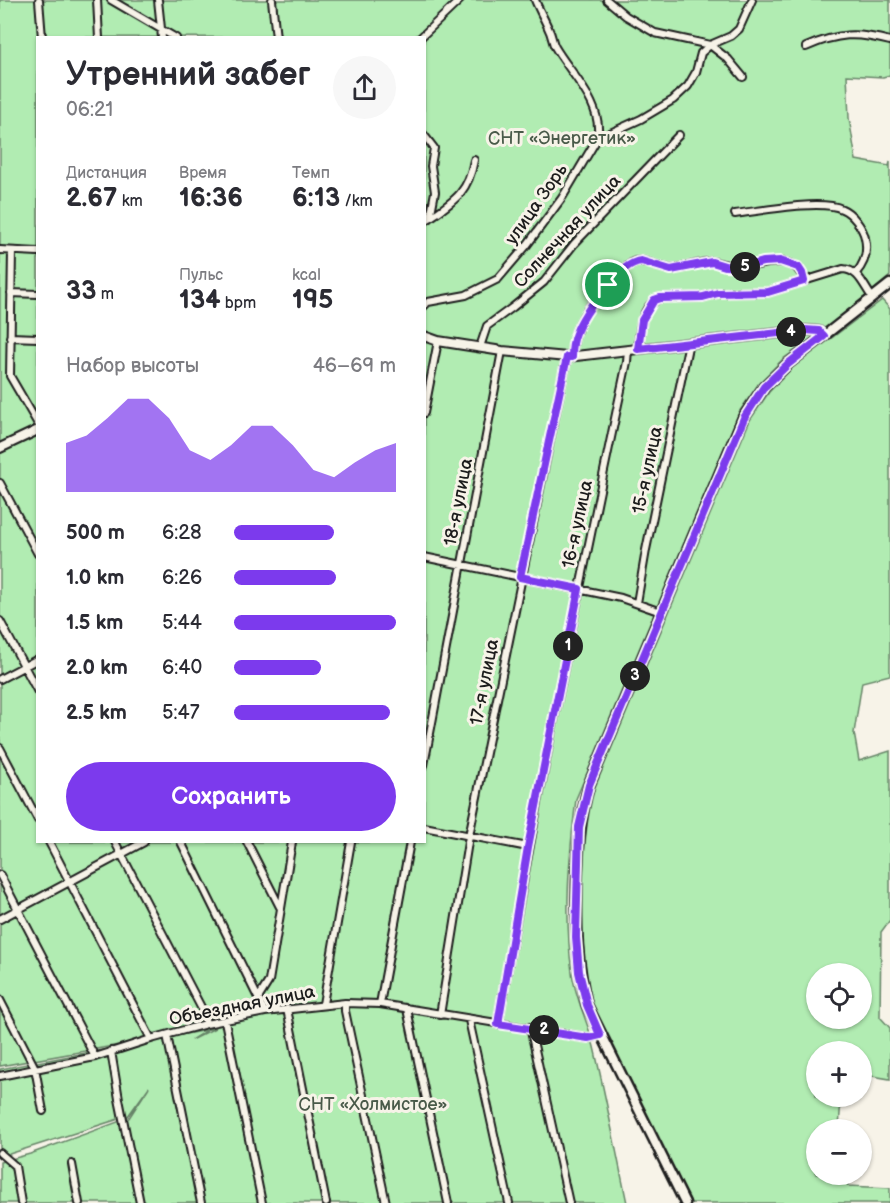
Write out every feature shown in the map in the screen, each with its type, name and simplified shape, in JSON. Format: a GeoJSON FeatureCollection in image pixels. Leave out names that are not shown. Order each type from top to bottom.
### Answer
{"type":"FeatureCollection","features":[{"type":"Feature","properties":{"kind":"main road"},"geometry":{"type":"LineString","coordinates":[[685,1203],[587,1005],[579,972],[576,937],[579,827],[589,785],[744,418],[764,387],[788,364],[890,284]]}},
{"type":"Feature","properties":{"kind":"street"},"geometry":{"type":"LineString","coordinates":[[39,0],[42,36]]}},
{"type":"Feature","properties":{"kind":"street"},"geometry":{"type":"LineString","coordinates":[[97,0],[99,36]]}},
{"type":"Feature","properties":{"kind":"street"},"geometry":{"type":"LineString","coordinates":[[111,0],[173,36]]}},
{"type":"Feature","properties":{"kind":"street"},"geometry":{"type":"LineString","coordinates":[[158,0],[162,36]]}},
{"type":"Feature","properties":{"kind":"street"},"geometry":{"type":"LineString","coordinates":[[272,0],[276,36]]}},
{"type":"Feature","properties":{"kind":"street"},"geometry":{"type":"LineString","coordinates":[[422,36],[460,0]]}},
{"type":"Feature","properties":{"kind":"street"},"geometry":{"type":"LineString","coordinates":[[535,0],[551,33],[554,45],[580,81],[592,104],[599,130],[597,139]]}},
{"type":"Feature","properties":{"kind":"street"},"geometry":{"type":"LineString","coordinates":[[607,0],[626,16],[655,33],[710,45],[728,59],[743,77]]}},
{"type":"Feature","properties":{"kind":"street"},"geometry":{"type":"LineString","coordinates":[[597,139],[641,119],[673,100],[688,86],[696,72],[701,53],[710,45],[731,36],[740,29],[752,0]]}},
{"type":"Feature","properties":{"kind":"street"},"geometry":{"type":"LineString","coordinates":[[806,47],[828,37],[846,34],[890,41]]}},
{"type":"Feature","properties":{"kind":"street","name":"Солнечная улица"},"geometry":{"type":"LineString","coordinates":[[480,347],[487,326],[544,282],[574,244],[679,135]]}},
{"type":"Feature","properties":{"kind":"street"},"geometry":{"type":"LineString","coordinates":[[426,138],[434,148],[431,166],[435,192],[427,220]]}},
{"type":"Feature","properties":{"kind":"street","name":"улица Зорь"},"geometry":{"type":"LineString","coordinates":[[426,304],[466,295],[498,279],[562,198],[597,139]]}},
{"type":"Feature","properties":{"kind":"street"},"geometry":{"type":"LineString","coordinates":[[427,220],[462,192],[469,182],[474,160]]}},
{"type":"Feature","properties":{"kind":"street"},"geometry":{"type":"LineString","coordinates":[[735,214],[814,204],[843,209],[857,222],[864,233],[867,247],[864,259],[856,273]]}},
{"type":"Feature","properties":{"kind":"street"},"geometry":{"type":"LineString","coordinates":[[0,249],[36,252]]}},
{"type":"Feature","properties":{"kind":"street"},"geometry":{"type":"LineString","coordinates":[[12,251],[10,376],[36,421]]}},
{"type":"Feature","properties":{"kind":"street","name":"17-я улица"},"geometry":{"type":"LineString","coordinates":[[440,1015],[469,836],[520,577],[575,334],[590,307],[608,285],[633,262],[641,261],[671,270],[712,262],[725,266],[745,267],[763,262],[780,261],[798,267],[804,281]]}},
{"type":"Feature","properties":{"kind":"street"},"geometry":{"type":"LineString","coordinates":[[638,349],[642,320],[654,300],[660,298],[768,292],[843,269],[850,269],[856,273],[872,297]]}},
{"type":"Feature","properties":{"kind":"street"},"geometry":{"type":"LineString","coordinates":[[11,293],[36,294]]}},
{"type":"Feature","properties":{"kind":"street"},"geometry":{"type":"LineString","coordinates":[[426,337],[501,351],[569,357],[805,330],[819,331],[824,336]]}},
{"type":"Feature","properties":{"kind":"street"},"geometry":{"type":"LineString","coordinates":[[10,337],[36,338]]}},
{"type":"Feature","properties":{"kind":"street"},"geometry":{"type":"LineString","coordinates":[[426,403],[438,340]]}},
{"type":"Feature","properties":{"kind":"street","name":"15-я улица"},"geometry":{"type":"LineString","coordinates":[[637,603],[689,342]]}},
{"type":"Feature","properties":{"kind":"street","name":"16-я улица"},"geometry":{"type":"LineString","coordinates":[[498,1024],[528,847],[628,350]]}},
{"type":"Feature","properties":{"kind":"street","name":"18-я улица"},"geometry":{"type":"LineString","coordinates":[[426,754],[501,351]]}},
{"type":"Feature","properties":{"kind":"street"},"geometry":{"type":"LineString","coordinates":[[0,448],[36,431]]}},
{"type":"Feature","properties":{"kind":"street"},"geometry":{"type":"LineString","coordinates":[[0,483],[36,550]]}},
{"type":"Feature","properties":{"kind":"street"},"geometry":{"type":"LineString","coordinates":[[426,557],[621,598],[661,612]]}},
{"type":"Feature","properties":{"kind":"street"},"geometry":{"type":"LineString","coordinates":[[0,621],[36,688]]}},
{"type":"Feature","properties":{"kind":"street"},"geometry":{"type":"LineString","coordinates":[[0,679],[36,660]]}},
{"type":"Feature","properties":{"kind":"street"},"geometry":{"type":"LineString","coordinates":[[0,748],[36,816]]}},
{"type":"Feature","properties":{"kind":"street"},"geometry":{"type":"LineString","coordinates":[[426,827],[528,847]]}},
{"type":"Feature","properties":{"kind":"street"},"geometry":{"type":"LineString","coordinates":[[50,843],[151,1039]]}},
{"type":"Feature","properties":{"kind":"street"},"geometry":{"type":"LineString","coordinates":[[116,843],[204,1013],[206,1024]]}},
{"type":"Feature","properties":{"kind":"street"},"geometry":{"type":"LineString","coordinates":[[0,919],[142,843]]}},
{"type":"Feature","properties":{"kind":"street"},"geometry":{"type":"LineString","coordinates":[[182,843],[265,1012]]}},
{"type":"Feature","properties":{"kind":"street"},"geometry":{"type":"LineString","coordinates":[[248,843],[280,907]]}},
{"type":"Feature","properties":{"kind":"street"},"geometry":{"type":"LineString","coordinates":[[259,997],[269,981],[292,843]]}},
{"type":"Feature","properties":{"kind":"street"},"geometry":{"type":"LineString","coordinates":[[323,1005],[351,843]]}},
{"type":"Feature","properties":{"kind":"street"},"geometry":{"type":"LineString","coordinates":[[380,1004],[410,843]]}},
{"type":"Feature","properties":{"kind":"street"},"geometry":{"type":"LineString","coordinates":[[0,875],[95,1058]]}},
{"type":"Feature","properties":{"kind":"street"},"geometry":{"type":"LineString","coordinates":[[0,1000],[35,1068],[43,1111]]}},
{"type":"Feature","properties":{"kind":"street"},"geometry":{"type":"LineString","coordinates":[[345,1003],[386,1203]]}},
{"type":"Feature","properties":{"kind":"street","name":"Объездная улица"},"geometry":{"type":"LineString","coordinates":[[0,1076],[95,1058],[111,1051],[206,1024],[265,1012],[345,1003],[380,1004],[588,1038],[600,1035]]}},
{"type":"Feature","properties":{"kind":"street"},"geometry":{"type":"LineString","coordinates":[[287,1009],[326,1203]]}},
{"type":"Feature","properties":{"kind":"street"},"geometry":{"type":"LineString","coordinates":[[407,1009],[448,1203]]}},
{"type":"Feature","properties":{"kind":"street"},"geometry":{"type":"LineString","coordinates":[[469,1020],[509,1203]]}},
{"type":"Feature","properties":{"kind":"street"},"geometry":{"type":"LineString","coordinates":[[225,1021],[262,1203]]}},
{"type":"Feature","properties":{"kind":"street"},"geometry":{"type":"LineString","coordinates":[[530,1027],[569,1203]]}},
{"type":"Feature","properties":{"kind":"street"},"geometry":{"type":"LineString","coordinates":[[167,1035],[201,1203]]}},
{"type":"Feature","properties":{"kind":"street"},"geometry":{"type":"LineString","coordinates":[[111,1051],[140,1203]]}},
{"type":"Feature","properties":{"kind":"street"},"geometry":{"type":"LineString","coordinates":[[0,1153],[15,1166],[21,1203]]}},
{"type":"Feature","properties":{"kind":"street"},"geometry":{"type":"LineString","coordinates":[[72,1164],[79,1203]]}},
{"type":"Feature","properties":{"kind":"green space"},"geometry":{"type":"Polygon","coordinates":[[[0,0],[95,0],[98,36],[36,36],[36,843],[426,843],[426,36],[99,36],[96,0],[890,0],[890,75],[883,77],[847,75],[849,118],[856,160],[889,166],[890,162],[890,276],[836,321],[783,359],[759,383],[739,412],[576,799],[568,886],[568,929],[572,972],[594,1047],[627,1203],[0,1203],[0,1162],[30,1154],[129,1118],[149,1087],[128,1116],[0,1157],[0,1069],[207,1030],[191,1040],[215,1028],[0,1066],[0,0]]]}},
{"type":"Feature","properties":{"kind":"green space"},"geometry":{"type":"Polygon","coordinates":[[[882,300],[890,309],[890,675],[862,682],[854,733],[859,761],[890,751],[890,920],[881,932],[880,1017],[890,1028],[890,1079],[872,1076],[872,1041],[806,1041],[806,1107],[840,1107],[840,1119],[806,1119],[806,1185],[890,1188],[890,1203],[689,1203],[592,1004],[586,974],[583,932],[584,862],[587,825],[595,787],[750,420],[769,392],[792,368],[882,300]]]}},
{"type":"Feature","properties":{"kind":"route"},"geometry":{"type":"LineString","coordinates":[[641,261],[671,270],[712,262],[725,266],[745,267],[763,262],[780,261],[798,267],[804,281],[781,289],[754,294],[718,293],[703,297],[654,300],[642,320],[638,349],[805,330],[819,331],[824,336],[788,364],[764,387],[744,418],[589,785],[579,827],[576,937],[579,972],[587,1005],[600,1035],[588,1038],[530,1027],[498,1024],[528,847],[579,589],[520,577],[567,357],[572,357],[575,334],[590,307],[608,285],[633,262],[641,261]]}},
{"type":"Feature","properties":{"kind":"park label","name":"СНТ «Энергетик»"},"geometry":{"type":"Point","coordinates":[562,138]}},
{"type":"Feature","properties":{"kind":"park label","name":"СНТ «Холмистое»"},"geometry":{"type":"Point","coordinates":[373,1104]}}]}
